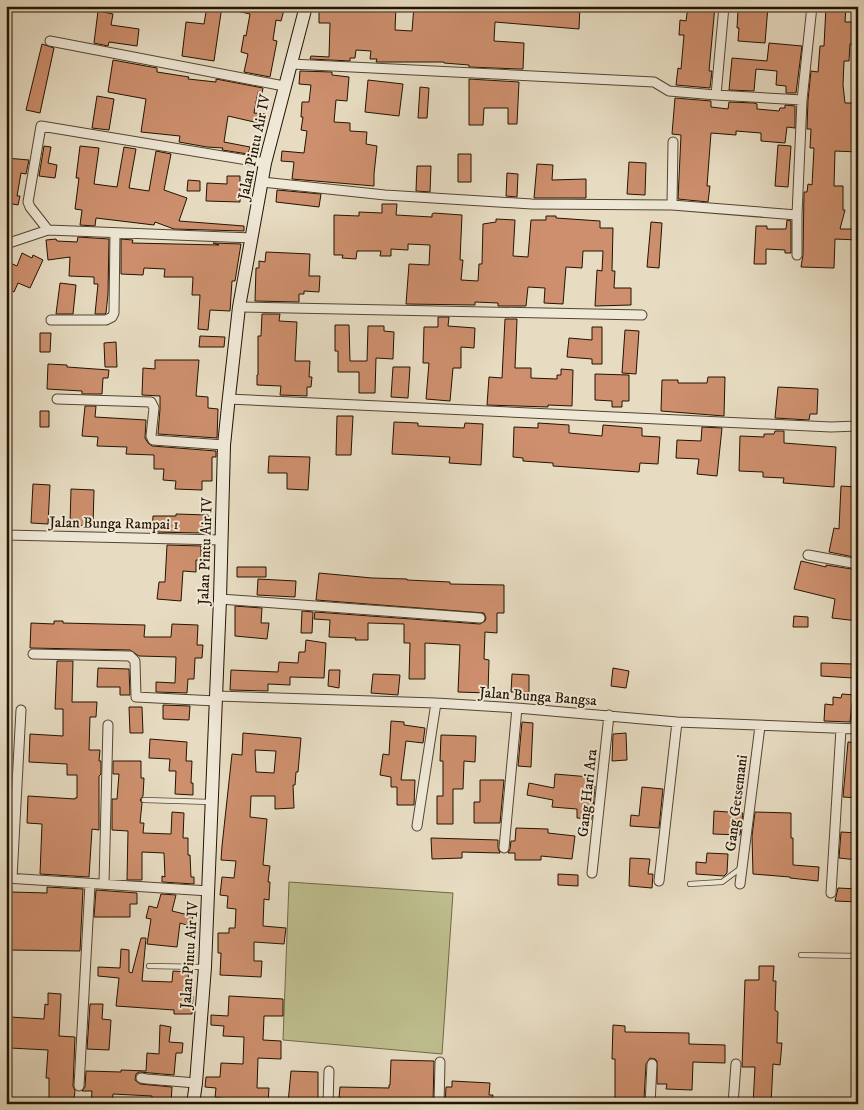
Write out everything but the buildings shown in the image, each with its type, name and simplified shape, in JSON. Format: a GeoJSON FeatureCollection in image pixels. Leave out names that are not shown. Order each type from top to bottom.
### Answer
{"type":"FeatureCollection","features":[{"type":"Feature","properties":{"kind":"main road","name":"Jalan Pintu Air IV"},"geometry":{"type":"LineString","coordinates":[[193,1104],[205,967],[209,891],[224,445],[228,399],[239,307],[265,164],[306,6]]}},
{"type":"Feature","properties":{"kind":"street"},"geometry":{"type":"LineString","coordinates":[[716,95],[724,6]]}},
{"type":"Feature","properties":{"kind":"street"},"geometry":{"type":"LineString","coordinates":[[797,255],[802,100],[812,6]]}},
{"type":"Feature","properties":{"kind":"street"},"geometry":{"type":"LineString","coordinates":[[50,41],[284,86]]}},
{"type":"Feature","properties":{"kind":"street"},"geometry":{"type":"LineString","coordinates":[[290,64],[654,82],[669,91],[802,100]]}},
{"type":"Feature","properties":{"kind":"street"},"geometry":{"type":"LineString","coordinates":[[48,230],[28,202],[41,126],[265,164]]}},
{"type":"Feature","properties":{"kind":"street"},"geometry":{"type":"LineString","coordinates":[[672,205],[674,142]]}},
{"type":"Feature","properties":{"kind":"street"},"geometry":{"type":"LineString","coordinates":[[262,182],[395,196],[532,204],[672,205],[797,215]]}},
{"type":"Feature","properties":{"kind":"street"},"geometry":{"type":"LineString","coordinates":[[6,244],[48,230],[252,238]]}},
{"type":"Feature","properties":{"kind":"street"},"geometry":{"type":"LineString","coordinates":[[51,320],[106,320],[112,317],[114,313],[115,233]]}},
{"type":"Feature","properties":{"kind":"street"},"geometry":{"type":"LineString","coordinates":[[239,307],[642,315]]}},
{"type":"Feature","properties":{"kind":"street"},"geometry":{"type":"LineString","coordinates":[[57,399],[150,402],[154,408],[151,436],[153,440],[224,445]]}},
{"type":"Feature","properties":{"kind":"street"},"geometry":{"type":"LineString","coordinates":[[228,399],[822,426],[858,426]]}},
{"type":"Feature","properties":{"kind":"street","name":"Jalan Bunga Rampai 1"},"geometry":{"type":"LineString","coordinates":[[6,535],[222,540]]}},
{"type":"Feature","properties":{"kind":"street"},"geometry":{"type":"LineString","coordinates":[[808,555],[858,564]]}},
{"type":"Feature","properties":{"kind":"street"},"geometry":{"type":"LineString","coordinates":[[220,599],[480,618]]}},
{"type":"Feature","properties":{"kind":"street","name":"Jalan Bunga Bangsa"},"geometry":{"type":"LineString","coordinates":[[33,654],[130,656],[135,662],[136,697],[436,703],[609,715],[677,722],[857,729]]}},
{"type":"Feature","properties":{"kind":"street"},"geometry":{"type":"LineString","coordinates":[[417,826],[436,703]]}},
{"type":"Feature","properties":{"kind":"street"},"geometry":{"type":"LineString","coordinates":[[857,729],[858,704]]}},
{"type":"Feature","properties":{"kind":"street"},"geometry":{"type":"LineString","coordinates":[[504,848],[517,708]]}},
{"type":"Feature","properties":{"kind":"street"},"geometry":{"type":"LineString","coordinates":[[21,710],[9,878],[209,891]]}},
{"type":"Feature","properties":{"kind":"street","name":"Gang Hari Ara"},"geometry":{"type":"LineString","coordinates":[[592,873],[609,715]]}},
{"type":"Feature","properties":{"kind":"street"},"geometry":{"type":"LineString","coordinates":[[659,881],[677,722]]}},
{"type":"Feature","properties":{"kind":"street"},"geometry":{"type":"LineString","coordinates":[[104,884],[108,725]]}},
{"type":"Feature","properties":{"kind":"street","name":"Gang Getsemani"},"geometry":{"type":"LineString","coordinates":[[740,884],[760,726]]}},
{"type":"Feature","properties":{"kind":"street"},"geometry":{"type":"LineString","coordinates":[[831,893],[841,729]]}},
{"type":"Feature","properties":{"kind":"street"},"geometry":{"type":"LineString","coordinates":[[78,1086],[90,884]]}},
{"type":"Feature","properties":{"kind":"street"},"geometry":{"type":"LineString","coordinates":[[439,1104],[440,1062]]}},
{"type":"Feature","properties":{"kind":"street"},"geometry":{"type":"LineString","coordinates":[[650,1104],[652,1064]]}},
{"type":"Feature","properties":{"kind":"street"},"geometry":{"type":"LineString","coordinates":[[733,1104],[736,1064]]}},
{"type":"Feature","properties":{"kind":"street"},"geometry":{"type":"LineString","coordinates":[[328,1104],[329,1072]]}},
{"type":"Feature","properties":{"kind":"street"},"geometry":{"type":"LineString","coordinates":[[141,1078],[146,1080],[196,1083]]}},
{"type":"Feature","properties":{"kind":"lane"},"geometry":{"type":"LineString","coordinates":[[144,800],[212,802]]}},
{"type":"Feature","properties":{"kind":"lane"},"geometry":{"type":"LineString","coordinates":[[690,884],[722,882],[742,867]]}},
{"type":"Feature","properties":{"kind":"lane"},"geometry":{"type":"LineString","coordinates":[[800,955],[858,956]]}},
{"type":"Feature","properties":{"kind":"lane"},"geometry":{"type":"LineString","coordinates":[[149,966],[205,967]]}},
{"type":"Feature","properties":{"kind":"green space"},"geometry":{"type":"Polygon","coordinates":[[[289,882],[453,893],[442,1054],[283,1040],[289,882]]]}}]}
